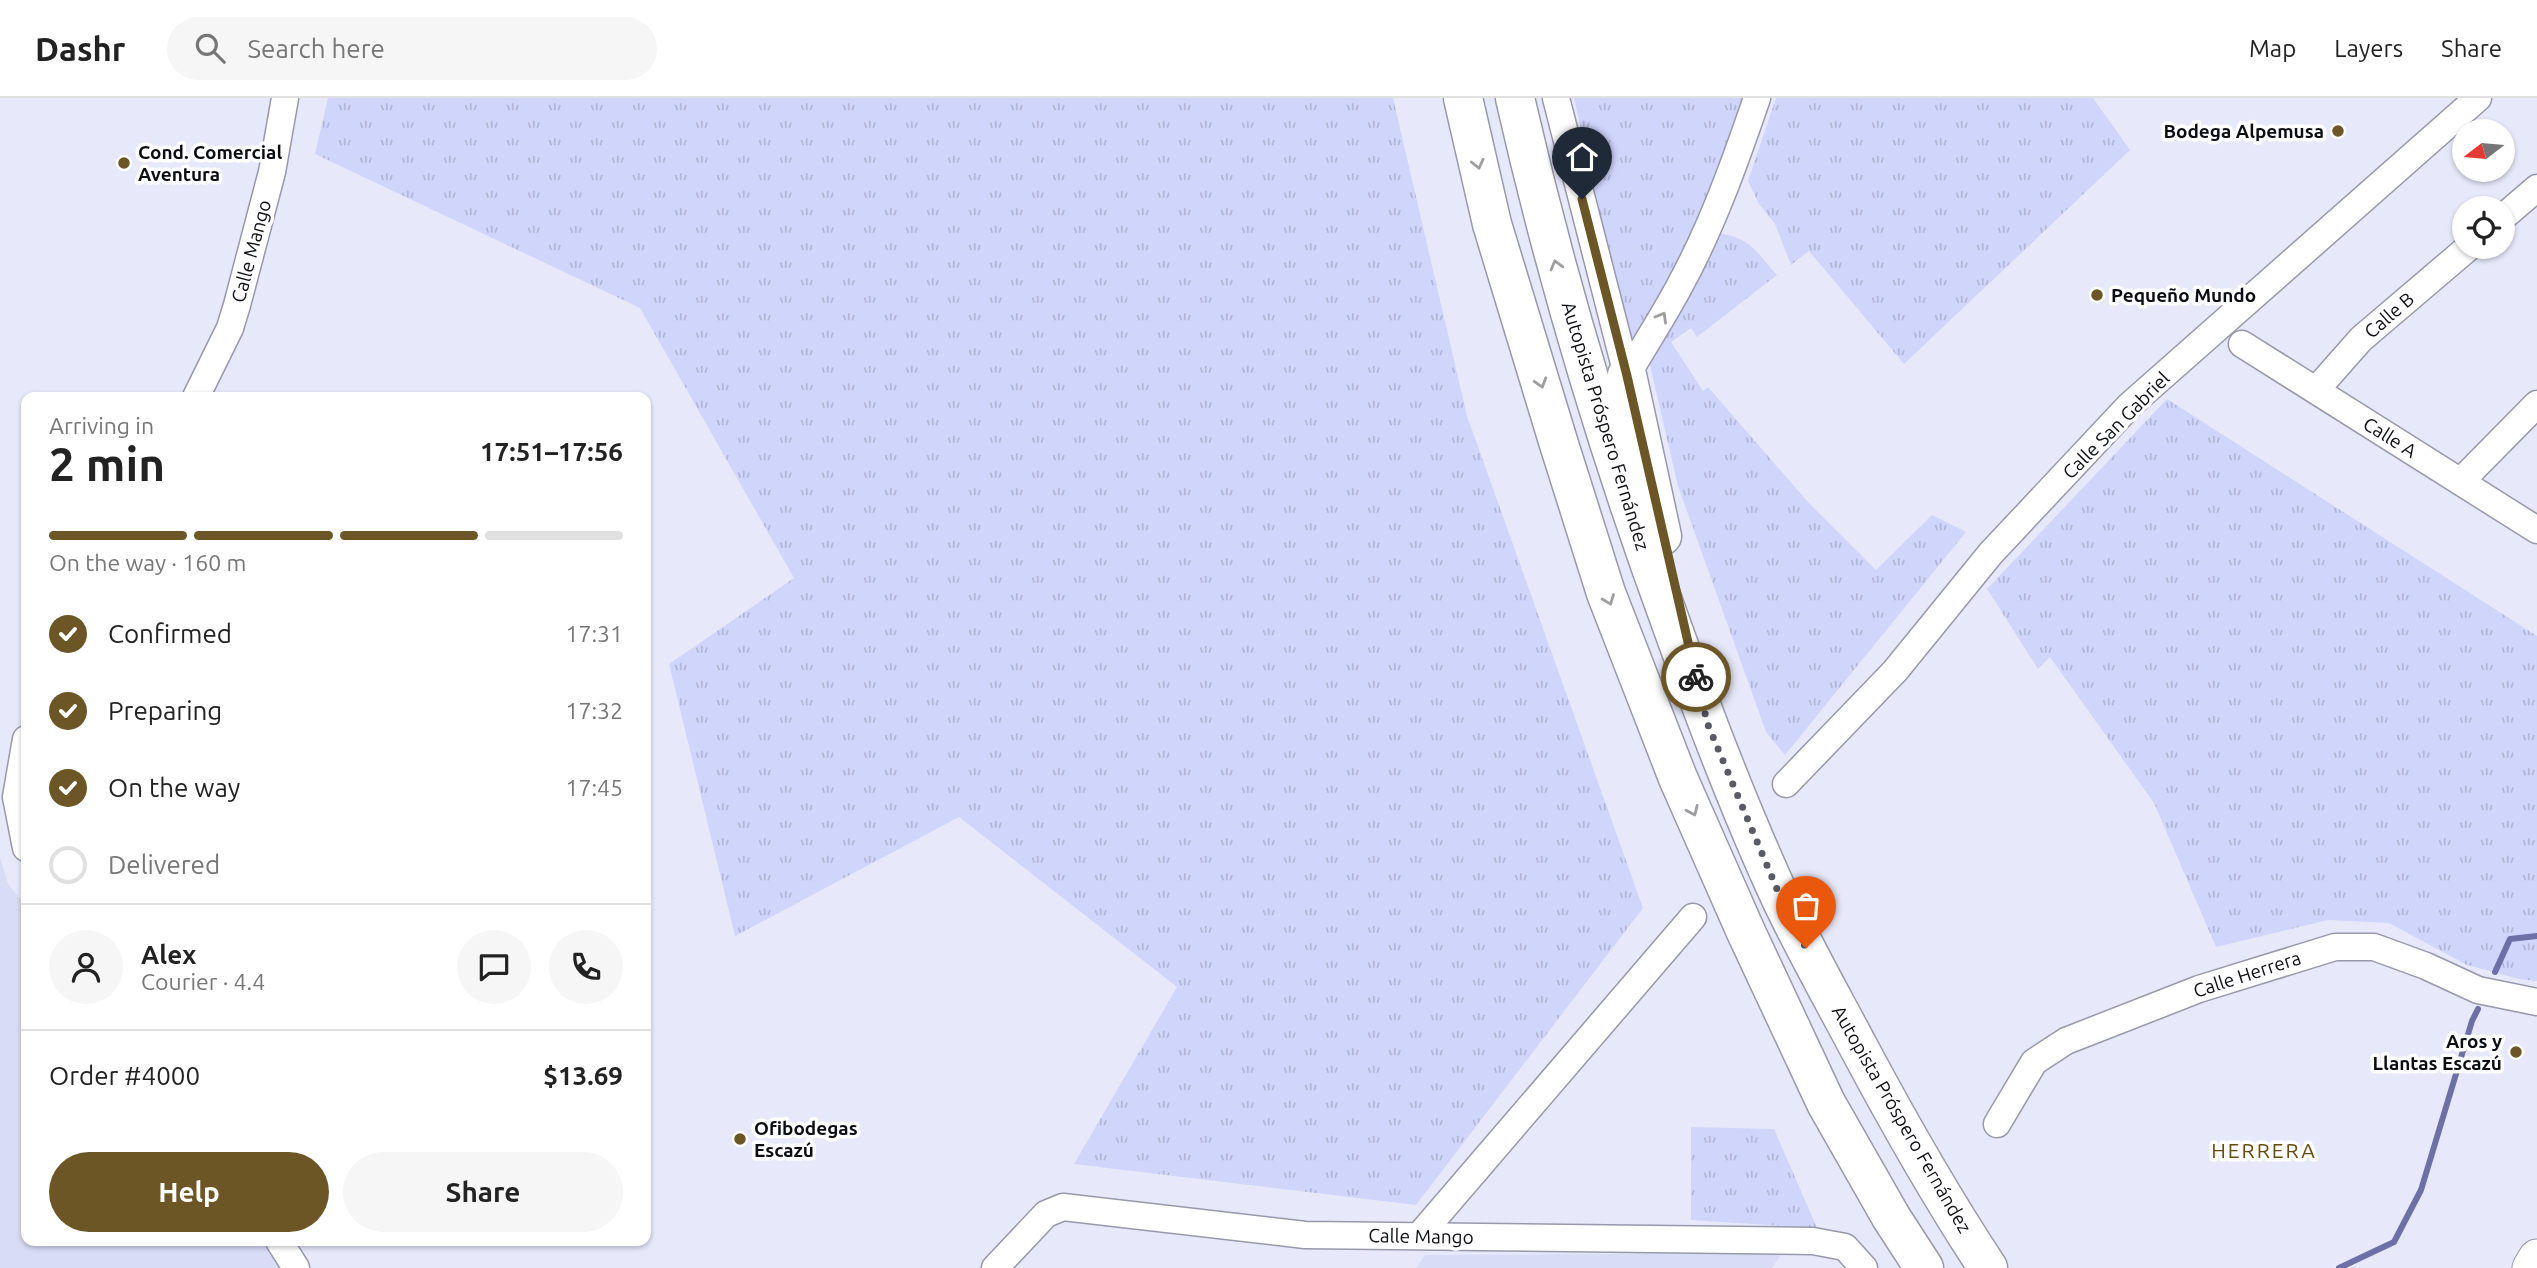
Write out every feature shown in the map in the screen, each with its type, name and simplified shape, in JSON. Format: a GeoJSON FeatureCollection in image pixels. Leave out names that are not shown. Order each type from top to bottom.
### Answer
{"type":"FeatureCollection","features":[{"type":"Feature","properties":{"kind":"highway"},"geometry":{"type":"LineString","coordinates":[[1462,98],[1492,224],[1606,593],[1678,778],[1826,1103],[1891,1217],[1922,1265]]}},
{"type":"Feature","properties":{"kind":"highway","name":"Autopista Próspero Fernández"},"geometry":{"type":"LineString","coordinates":[[1515,98],[1531,171],[1576,338],[1639,538],[1708,725],[1782,901],[1806,948],[1895,1114],[1986,1264]]}},
{"type":"Feature","properties":{"kind":"highway"},"geometry":{"type":"LineString","coordinates":[[1627,376],[1663,541],[1708,725]]}},
{"type":"Feature","properties":{"kind":"street","name":"Calle Mango"},"geometry":{"type":"LineString","coordinates":[[198,392],[230,328],[272,172],[285,98]]}},
{"type":"Feature","properties":{"kind":"street"},"geometry":{"type":"LineString","coordinates":[[1556,98],[1627,376]]}},
{"type":"Feature","properties":{"kind":"street"},"geometry":{"type":"LineString","coordinates":[[1627,376],[1680,286],[1729,181],[1758,98]]}},
{"type":"Feature","properties":{"kind":"street","name":"Calle San Gabriel"},"geometry":{"type":"LineString","coordinates":[[1786,784],[1895,671],[1991,553],[2130,405],[2478,98]]}},
{"type":"Feature","properties":{"kind":"street"},"geometry":{"type":"LineString","coordinates":[[2515,207],[2537,188]]}},
{"type":"Feature","properties":{"kind":"street","name":"Calle B"},"geometry":{"type":"LineString","coordinates":[[2316,390],[2361,339],[2455,259]]}},
{"type":"Feature","properties":{"kind":"street","name":"Calle A"},"geometry":{"type":"LineString","coordinates":[[2242,344],[2537,530]]}},
{"type":"Feature","properties":{"kind":"street"},"geometry":{"type":"LineString","coordinates":[[2461,481],[2537,404]]}},
{"type":"Feature","properties":{"kind":"street"},"geometry":{"type":"LineString","coordinates":[[21,768],[16,797],[21,822]]}},
{"type":"Feature","properties":{"kind":"street"},"geometry":{"type":"LineString","coordinates":[[1420,1235],[1693,917]]}},
{"type":"Feature","properties":{"kind":"street","name":"Calle Herrera"},"geometry":{"type":"LineString","coordinates":[[1997,1124],[2034,1062],[2066,1041],[2199,989],[2335,947],[2374,947],[2426,966],[2477,990],[2537,1002]]}},
{"type":"Feature","properties":{"kind":"street","name":"Calle Mango"},"geometry":{"type":"LineString","coordinates":[[995,1268],[1046,1214],[1063,1207],[1305,1235],[1814,1241],[1845,1247],[1864,1268]]}},
{"type":"Feature","properties":{"kind":"street"},"geometry":{"type":"LineString","coordinates":[[282,1246],[296,1268]]}},
{"type":"Feature","properties":{"kind":"street"},"geometry":{"type":"LineString","coordinates":[[2531,1268],[2537,1258]]}},
{"type":"Feature","properties":{"kind":"shaded area"},"geometry":{"type":"Polygon","coordinates":[[[0,858],[8,884],[21,900],[21,1246],[265,1246],[279,1268],[0,1268],[0,858]]]}},
{"type":"Feature","properties":{"kind":"shaded area"},"geometry":{"type":"Polygon","coordinates":[[[1782,1253],[1772,1268],[1416,1268],[1425,1255],[1782,1253]]]}},
{"type":"Feature","properties":{"kind":"green space"},"geometry":{"type":"Polygon","coordinates":[[[328,98],[1393,98],[1467,416],[1643,908],[1416,1205],[1074,1164],[1177,987],[959,817],[735,936],[669,664],[794,578],[640,308],[315,154],[328,98]]]}},
{"type":"Feature","properties":{"kind":"green space"},"geometry":{"type":"Polygon","coordinates":[[[1574,98],[1744,98],[1686,252],[1640,339],[1629,344],[1574,98]]]}},
{"type":"Feature","properties":{"kind":"green space"},"geometry":{"type":"Polygon","coordinates":[[[1776,98],[2093,98],[2130,150],[1904,364],[1809,251],[1791,265],[1775,224],[1759,204],[1748,181],[1776,98]]]}},
{"type":"Feature","properties":{"kind":"green space"},"geometry":{"type":"Polygon","coordinates":[[[1712,232],[1735,237],[1750,245],[1777,275],[1697,337],[1691,328],[1671,342],[1703,391],[1708,387],[1807,501],[1876,570],[1932,515],[1966,532],[1785,755],[1766,732],[1678,486],[1648,357],[1712,232]]]}},
{"type":"Feature","properties":{"kind":"green space"},"geometry":{"type":"Polygon","coordinates":[[[2167,399],[2537,636],[2537,981],[2467,965],[2389,923],[2328,920],[2216,947],[2154,803],[2050,657],[2038,669],[1987,589],[2167,399]]]}},
{"type":"Feature","properties":{"kind":"green space"},"geometry":{"type":"Polygon","coordinates":[[[1691,1127],[1774,1129],[1817,1228],[1691,1220],[1691,1127]]]}},
{"type":"Feature","properties":{"kind":"waterway"},"geometry":{"type":"LineString","coordinates":[[2495,972],[2510,939],[2537,936]]}},
{"type":"Feature","properties":{"kind":"waterway"},"geometry":{"type":"LineString","coordinates":[[2339,1268],[2394,1242],[2421,1190],[2472,1021],[2478,1009]]}},
{"type":"Feature","properties":{"kind":"way so far"},"geometry":{"type":"LineString","coordinates":[[1696,677],[1708,725],[1782,901],[1806,948]]}},
{"type":"Feature","properties":{"kind":"place","name":"Bodega Alpemusa"},"geometry":{"type":"Point","coordinates":[2338,131]}},
{"type":"Feature","properties":{"kind":"place","name":"Cond. Comercial Aventura"},"geometry":{"type":"Point","coordinates":[124,163]}},
{"type":"Feature","properties":{"kind":"place","name":"Pequeño Mundo"},"geometry":{"type":"Point","coordinates":[2097,295]}},
{"type":"Feature","properties":{"kind":"place","name":"Aros y Llantas Escazú"},"geometry":{"type":"Point","coordinates":[2516,1052]}},
{"type":"Feature","properties":{"kind":"place","name":"Ofibodegas Escazú"},"geometry":{"type":"Point","coordinates":[740,1139]}},
{"type":"Feature","properties":{"kind":"district","name":"HERRERA"},"geometry":{"type":"Point","coordinates":[2264,1150]}},
{"type":"Feature","properties":{"kind":"route"},"geometry":{"type":"LineString","coordinates":[[1582,199],[1627,376],[1696,677]]}}]}
